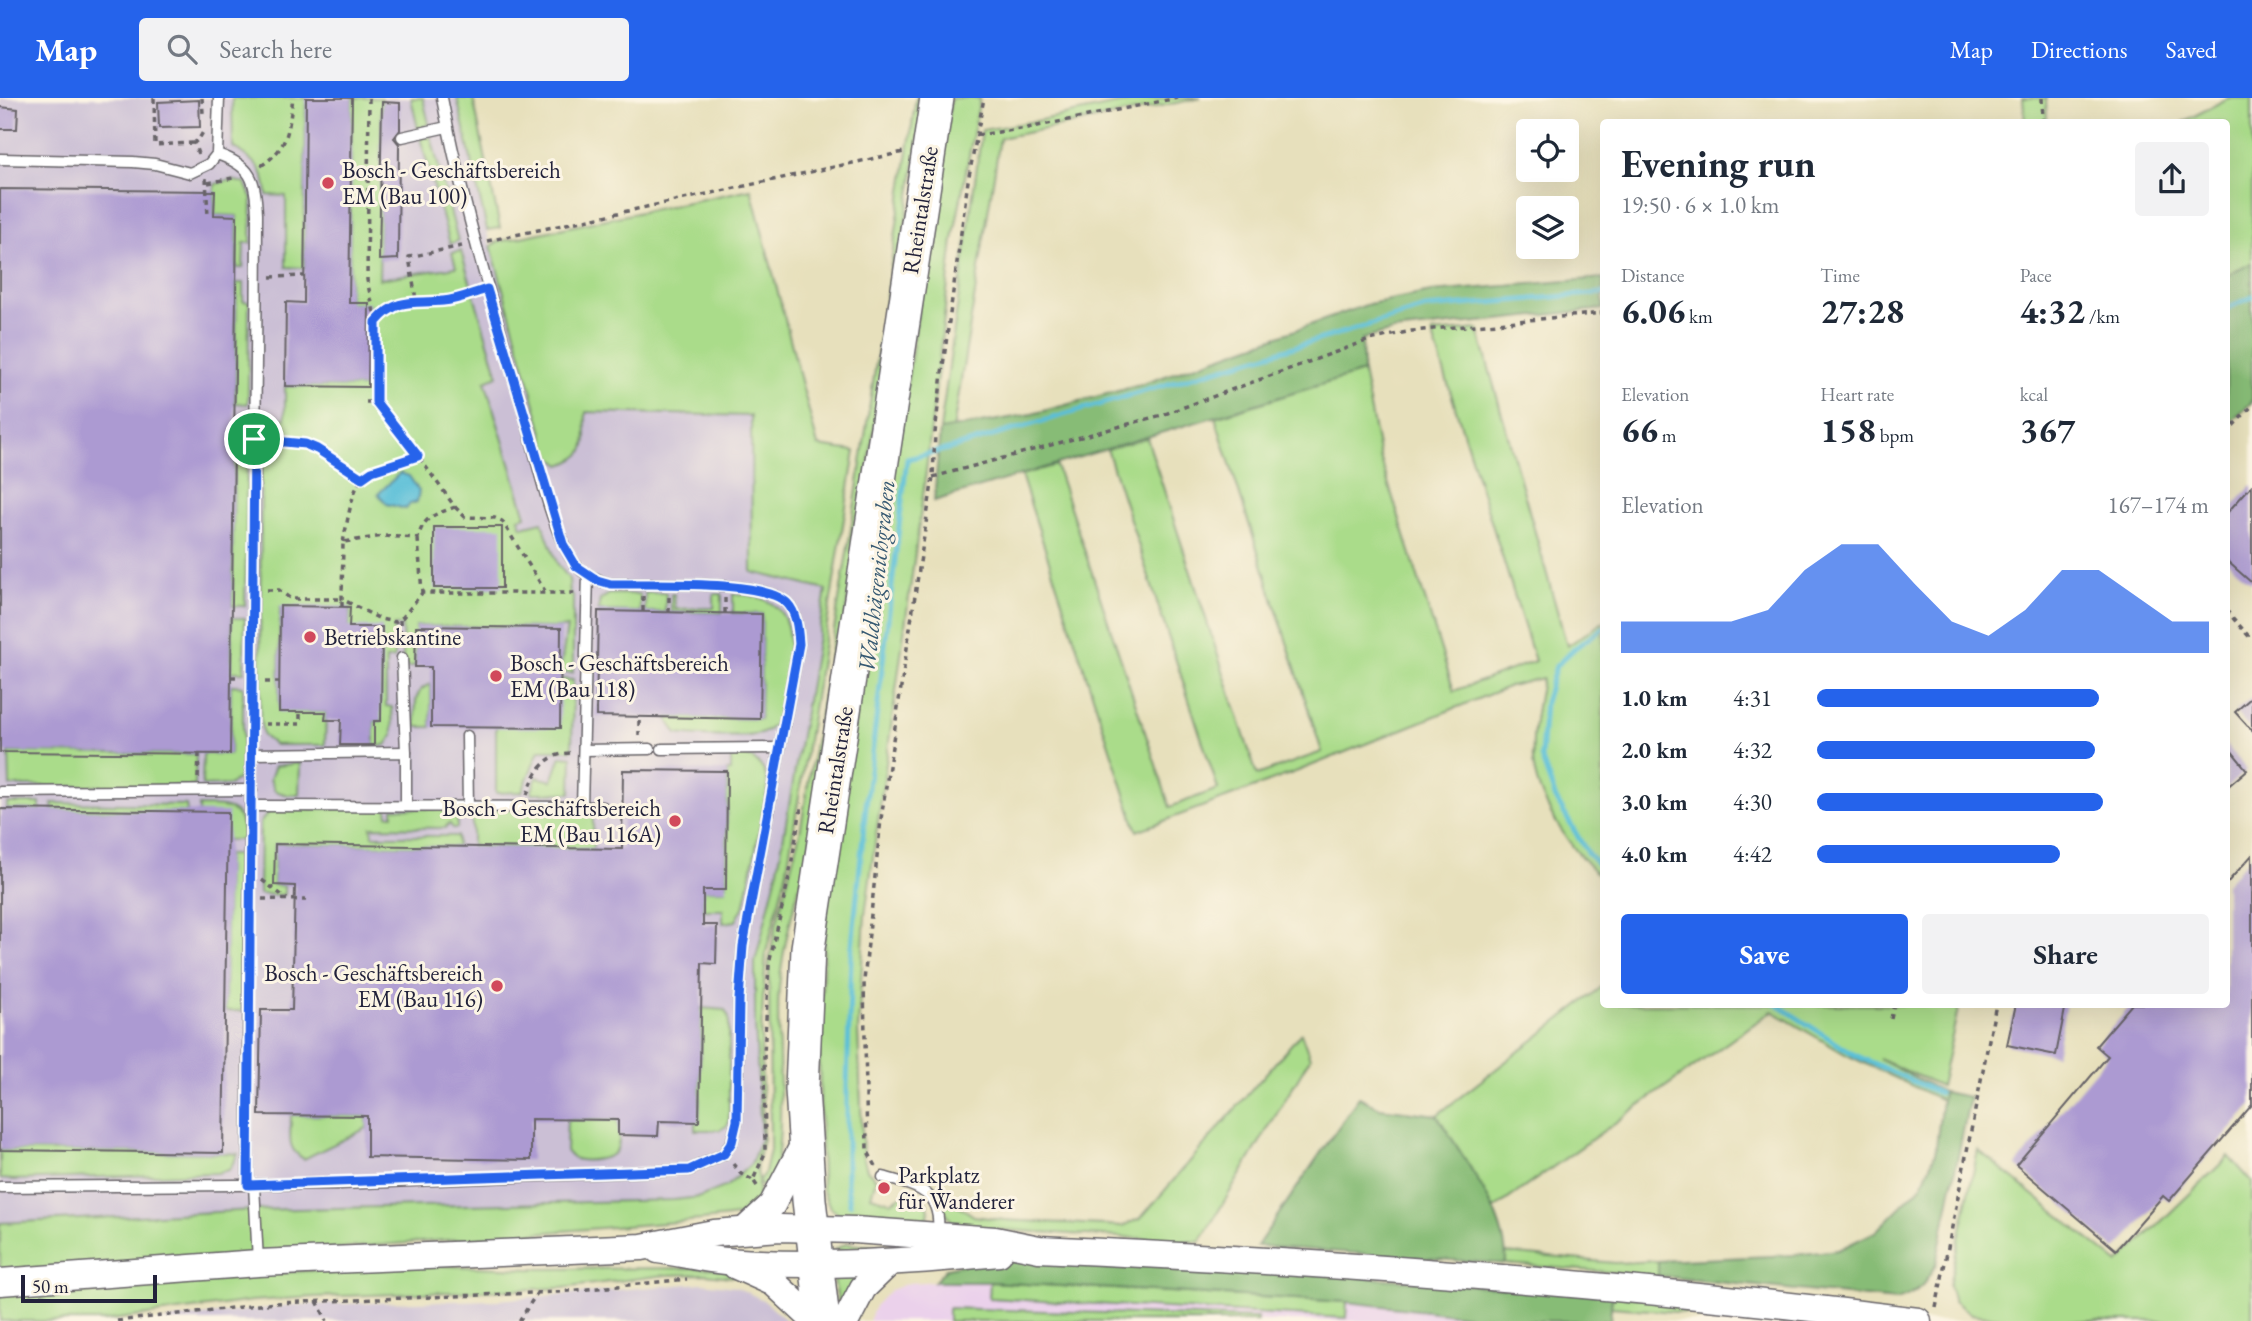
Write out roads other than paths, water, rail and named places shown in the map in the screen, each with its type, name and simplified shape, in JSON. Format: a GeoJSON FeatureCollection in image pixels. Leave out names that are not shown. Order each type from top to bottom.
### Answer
{"type":"FeatureCollection","features":[{"type":"Feature","properties":{"kind":"main road","name":"Rheintalstraße"},"geometry":{"type":"LineString","coordinates":[[824,1321],[811,1227],[805,1142],[803,1034],[808,948],[937,98]]}},
{"type":"Feature","properties":{"kind":"street"},"geometry":{"type":"LineString","coordinates":[[745,1230],[772,1205],[805,1142]]}},
{"type":"Feature","properties":{"kind":"street"},"geometry":{"type":"LineString","coordinates":[[0,1282],[258,1263],[642,1247],[714,1233],[811,1227],[938,1247],[1039,1249],[1284,1262],[1483,1276],[1927,1315]]}},
{"type":"Feature","properties":{"kind":"street"},"geometry":{"type":"LineString","coordinates":[[642,1247],[725,1261],[816,1265],[889,1263],[938,1247]]}},
{"type":"Feature","properties":{"kind":"street"},"geometry":{"type":"LineString","coordinates":[[725,1261],[774,1283],[815,1321]]}},
{"type":"Feature","properties":{"kind":"street"},"geometry":{"type":"LineString","coordinates":[[846,1321],[863,1289],[889,1263]]}},
{"type":"Feature","properties":{"kind":"lane"},"geometry":{"type":"LineString","coordinates":[[0,159],[133,162],[155,164],[190,173],[202,169],[217,154],[219,98]]}},
{"type":"Feature","properties":{"kind":"lane"},"geometry":{"type":"LineString","coordinates":[[0,1187],[251,1185],[689,1170],[724,1154],[732,1142],[737,1121],[739,999],[743,946],[799,644],[796,622],[788,604],[770,593],[742,588],[611,584],[597,580],[576,566],[563,544],[487,289],[442,98]]}},
{"type":"Feature","properties":{"kind":"lane"},"geometry":{"type":"LineString","coordinates":[[402,137],[447,127]]}},
{"type":"Feature","properties":{"kind":"lane"},"geometry":{"type":"LineString","coordinates":[[217,154],[250,173],[256,190],[257,213],[249,899],[251,1185],[258,1263]]}},
{"type":"Feature","properties":{"kind":"lane"},"geometry":{"type":"LineString","coordinates":[[583,807],[588,574]]}},
{"type":"Feature","properties":{"kind":"lane"},"geometry":{"type":"LineString","coordinates":[[402,658],[406,806]]}},
{"type":"Feature","properties":{"kind":"lane"},"geometry":{"type":"LineString","coordinates":[[467,736],[467,807]]}},
{"type":"Feature","properties":{"kind":"lane"},"geometry":{"type":"LineString","coordinates":[[584,751],[780,748]]}},
{"type":"Feature","properties":{"kind":"lane"},"geometry":{"type":"LineString","coordinates":[[252,754],[406,752]]}},
{"type":"Feature","properties":{"kind":"lane"},"geometry":{"type":"LineString","coordinates":[[0,792],[252,790]]}},
{"type":"Feature","properties":{"kind":"lane"},"geometry":{"type":"LineString","coordinates":[[252,806],[603,807]]}},
{"type":"Feature","properties":{"kind":"lane"},"geometry":{"type":"LineString","coordinates":[[883,1177],[915,1186],[930,1197],[940,1215],[938,1247]]}},
{"type":"Feature","properties":{"kind":"water"},"geometry":{"type":"Polygon","coordinates":[[[400,473],[409,476],[419,491],[417,502],[406,509],[387,504],[378,494],[400,473]]]}},
{"type":"Feature","properties":{"kind":"waterway","name":"Waldhägenichgraben"},"geometry":{"type":"LineString","coordinates":[[850,1204],[847,1186],[847,1086],[851,956],[907,459],[1426,308],[1600,293]]}},
{"type":"Feature","properties":{"kind":"waterway","name":"Waldhägenichgraben"},"geometry":{"type":"LineString","coordinates":[[2230,307],[2252,297]]}},
{"type":"Feature","properties":{"kind":"waterway"},"geometry":{"type":"LineString","coordinates":[[1600,630],[1556,666],[1545,702],[1541,757],[1556,799],[1588,854],[1600,866]]}},
{"type":"Feature","properties":{"kind":"waterway"},"geometry":{"type":"LineString","coordinates":[[1782,1008],[1855,1055],[1939,1093]]}},
{"type":"Feature","properties":{"kind":"place","name":"Bosch - Geschäftsbereich EM (Bau 100)"},"geometry":{"type":"Point","coordinates":[328,183]}},
{"type":"Feature","properties":{"kind":"place","name":"Betriebskantine"},"geometry":{"type":"Point","coordinates":[310,637]}},
{"type":"Feature","properties":{"kind":"place","name":"Bosch - Geschäftsbereich EM (Bau 118)"},"geometry":{"type":"Point","coordinates":[496,676]}},
{"type":"Feature","properties":{"kind":"place","name":"Bosch - Geschäftsbereich EM (Bau 116A)"},"geometry":{"type":"Point","coordinates":[675,821]}},
{"type":"Feature","properties":{"kind":"place","name":"Bosch - Geschäftsbereich EM (Bau 116)"},"geometry":{"type":"Point","coordinates":[497,986]}},
{"type":"Feature","properties":{"kind":"place","name":"Parkplatz für Wanderer"},"geometry":{"type":"Point","coordinates":[884,1188]}}]}
